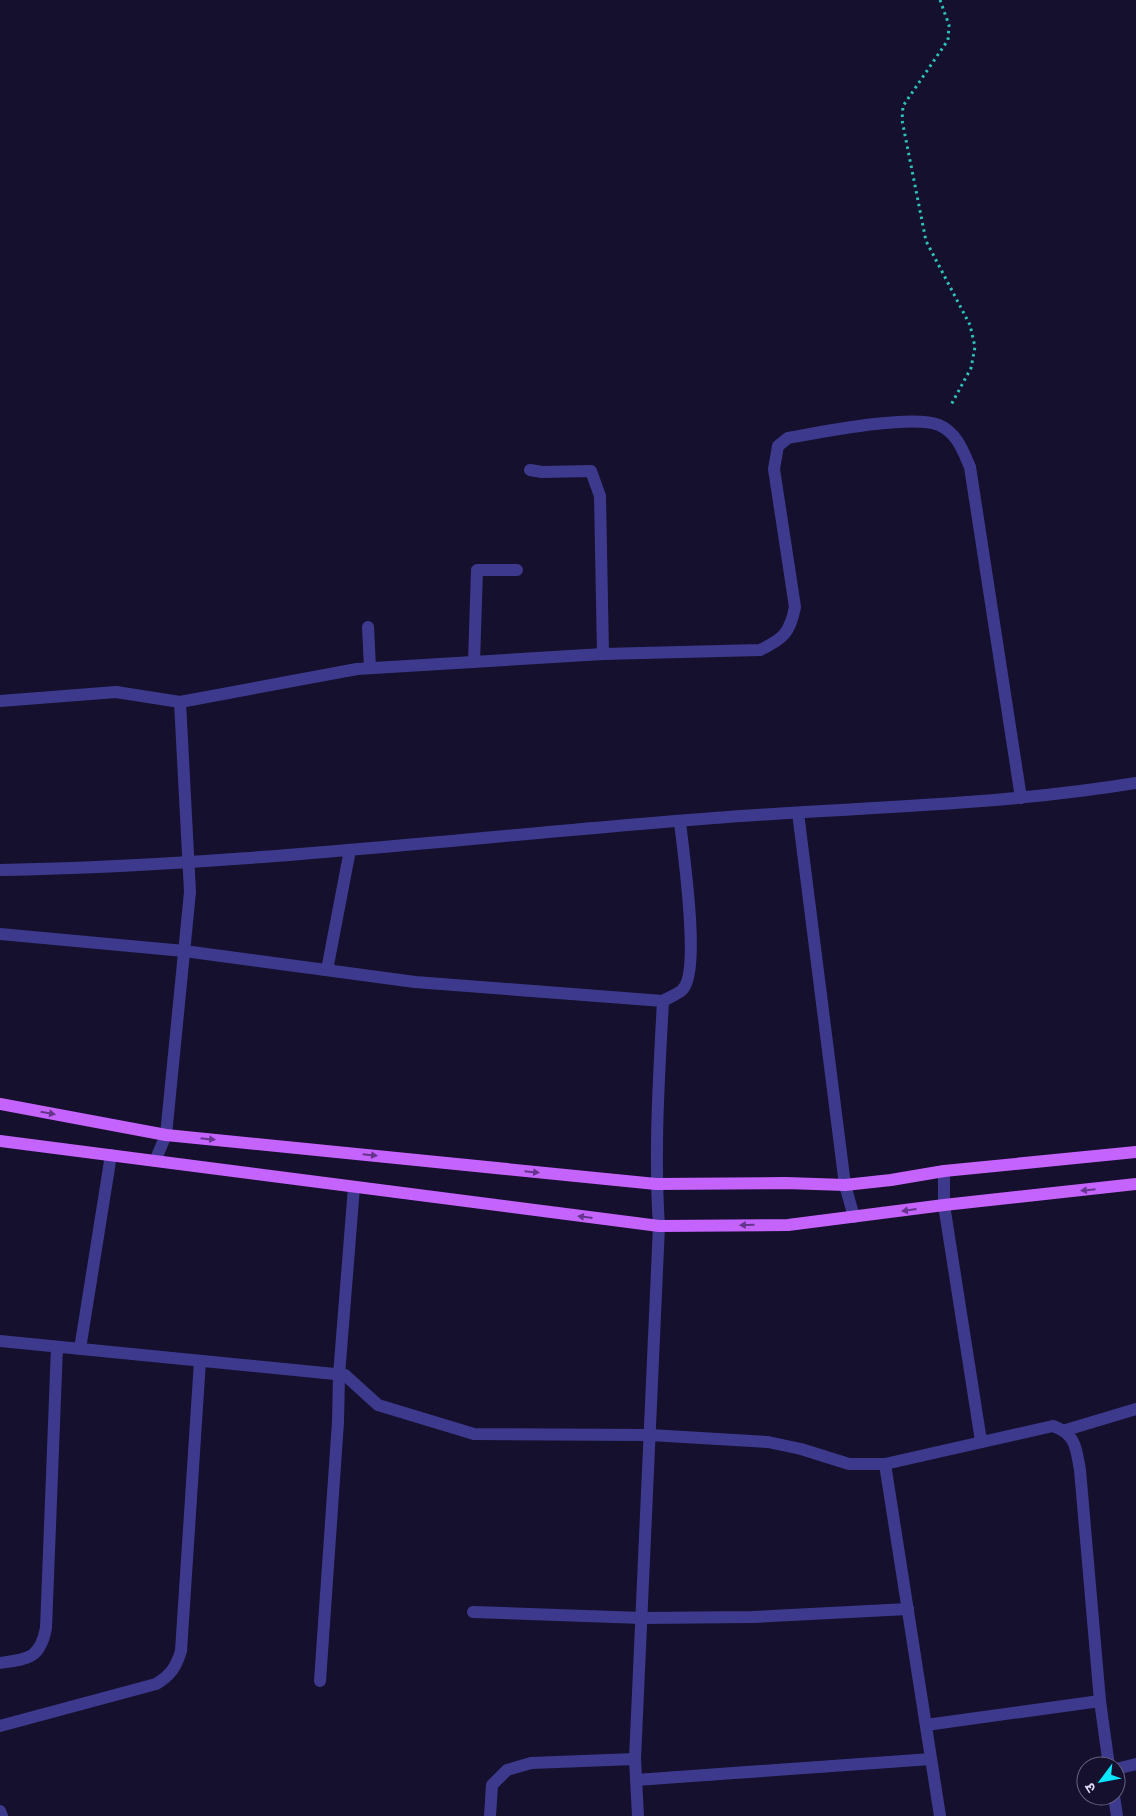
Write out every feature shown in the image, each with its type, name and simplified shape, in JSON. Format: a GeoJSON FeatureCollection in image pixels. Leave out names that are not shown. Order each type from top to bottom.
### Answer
{"type":"FeatureCollection","features":[{"type":"Feature","properties":{"kind":"main road"},"geometry":{"type":"LineString","coordinates":[[0,1104],[166,1135],[656,1184],[786,1182],[845,1185],[891,1180],[944,1170],[1136,1152]]}},
{"type":"Feature","properties":{"kind":"main road"},"geometry":{"type":"LineString","coordinates":[[0,1141],[659,1226],[788,1225],[944,1205],[1136,1184]]}},
{"type":"Feature","properties":{"kind":"street"},"geometry":{"type":"LineString","coordinates":[[0,701],[116,692],[180,702],[370,668],[603,654],[760,650],[781,640],[792,623],[795,607],[774,469],[778,446],[788,438],[914,420],[940,426],[959,442],[970,467],[1021,798]]}},
{"type":"Feature","properties":{"kind":"street"},"geometry":{"type":"LineString","coordinates":[[530,470],[542,472],[591,471],[600,496],[603,654]]}},
{"type":"Feature","properties":{"kind":"street"},"geometry":{"type":"LineString","coordinates":[[474,662],[477,570],[517,570]]}},
{"type":"Feature","properties":{"kind":"street"},"geometry":{"type":"LineString","coordinates":[[368,627],[370,668]]}},
{"type":"Feature","properties":{"kind":"street"},"geometry":{"type":"LineString","coordinates":[[156,1161],[166,1135],[190,892],[180,702]]}},
{"type":"Feature","properties":{"kind":"street"},"geometry":{"type":"LineString","coordinates":[[0,870],[188,863],[680,822],[1021,798],[1136,783]]}},
{"type":"Feature","properties":{"kind":"street"},"geometry":{"type":"LineString","coordinates":[[798,813],[845,1185],[854,1217]]}},
{"type":"Feature","properties":{"kind":"street"},"geometry":{"type":"LineString","coordinates":[[0,934],[184,951],[415,982],[663,1001],[684,989],[691,971],[690,918],[680,822]]}},
{"type":"Feature","properties":{"kind":"street"},"geometry":{"type":"LineString","coordinates":[[328,970],[350,850]]}},
{"type":"Feature","properties":{"kind":"street"},"geometry":{"type":"LineString","coordinates":[[638,1816],[635,1759],[659,1226],[656,1184],[658,1089],[663,1001]]}},
{"type":"Feature","properties":{"kind":"street"},"geometry":{"type":"LineString","coordinates":[[80,1349],[110,1155]]}},
{"type":"Feature","properties":{"kind":"street"},"geometry":{"type":"LineString","coordinates":[[944,1170],[944,1205],[981,1441]]}},
{"type":"Feature","properties":{"kind":"street"},"geometry":{"type":"LineString","coordinates":[[320,1681],[338,1422],[339,1375],[354,1187]]}},
{"type":"Feature","properties":{"kind":"street"},"geometry":{"type":"LineString","coordinates":[[0,1341],[345,1375],[378,1405],[474,1434],[650,1435],[768,1442],[801,1449],[849,1464],[885,1464],[1053,1426],[1066,1430],[1136,1409]]}},
{"type":"Feature","properties":{"kind":"street"},"geometry":{"type":"LineString","coordinates":[[0,1663],[21,1660],[36,1654],[43,1645],[46,1628],[57,1347]]}},
{"type":"Feature","properties":{"kind":"street"},"geometry":{"type":"LineString","coordinates":[[0,1726],[156,1684],[176,1668],[181,1652],[200,1361]]}},
{"type":"Feature","properties":{"kind":"street"},"geometry":{"type":"LineString","coordinates":[[1066,1430],[1076,1446],[1080,1470],[1100,1701],[1108,1756]]}},
{"type":"Feature","properties":{"kind":"street"},"geometry":{"type":"LineString","coordinates":[[885,1464],[940,1816]]}},
{"type":"Feature","properties":{"kind":"street"},"geometry":{"type":"LineString","coordinates":[[473,1612],[642,1618],[752,1616],[908,1609]]}},
{"type":"Feature","properties":{"kind":"street"},"geometry":{"type":"LineString","coordinates":[[926,1725],[1100,1701]]}},
{"type":"Feature","properties":{"kind":"street"},"geometry":{"type":"LineString","coordinates":[[490,1816],[492,1785],[507,1770],[531,1763],[635,1759]]}},
{"type":"Feature","properties":{"kind":"street"},"geometry":{"type":"LineString","coordinates":[[636,1780],[931,1759]]}},
{"type":"Feature","properties":{"kind":"street"},"geometry":{"type":"LineString","coordinates":[[0,1811],[2,1816]]}},
{"type":"Feature","properties":{"kind":"path"},"geometry":{"type":"LineString","coordinates":[[940,0],[949,25],[948,40],[903,106],[902,120],[926,241],[970,325],[975,346],[971,368],[940,426]]}}]}
